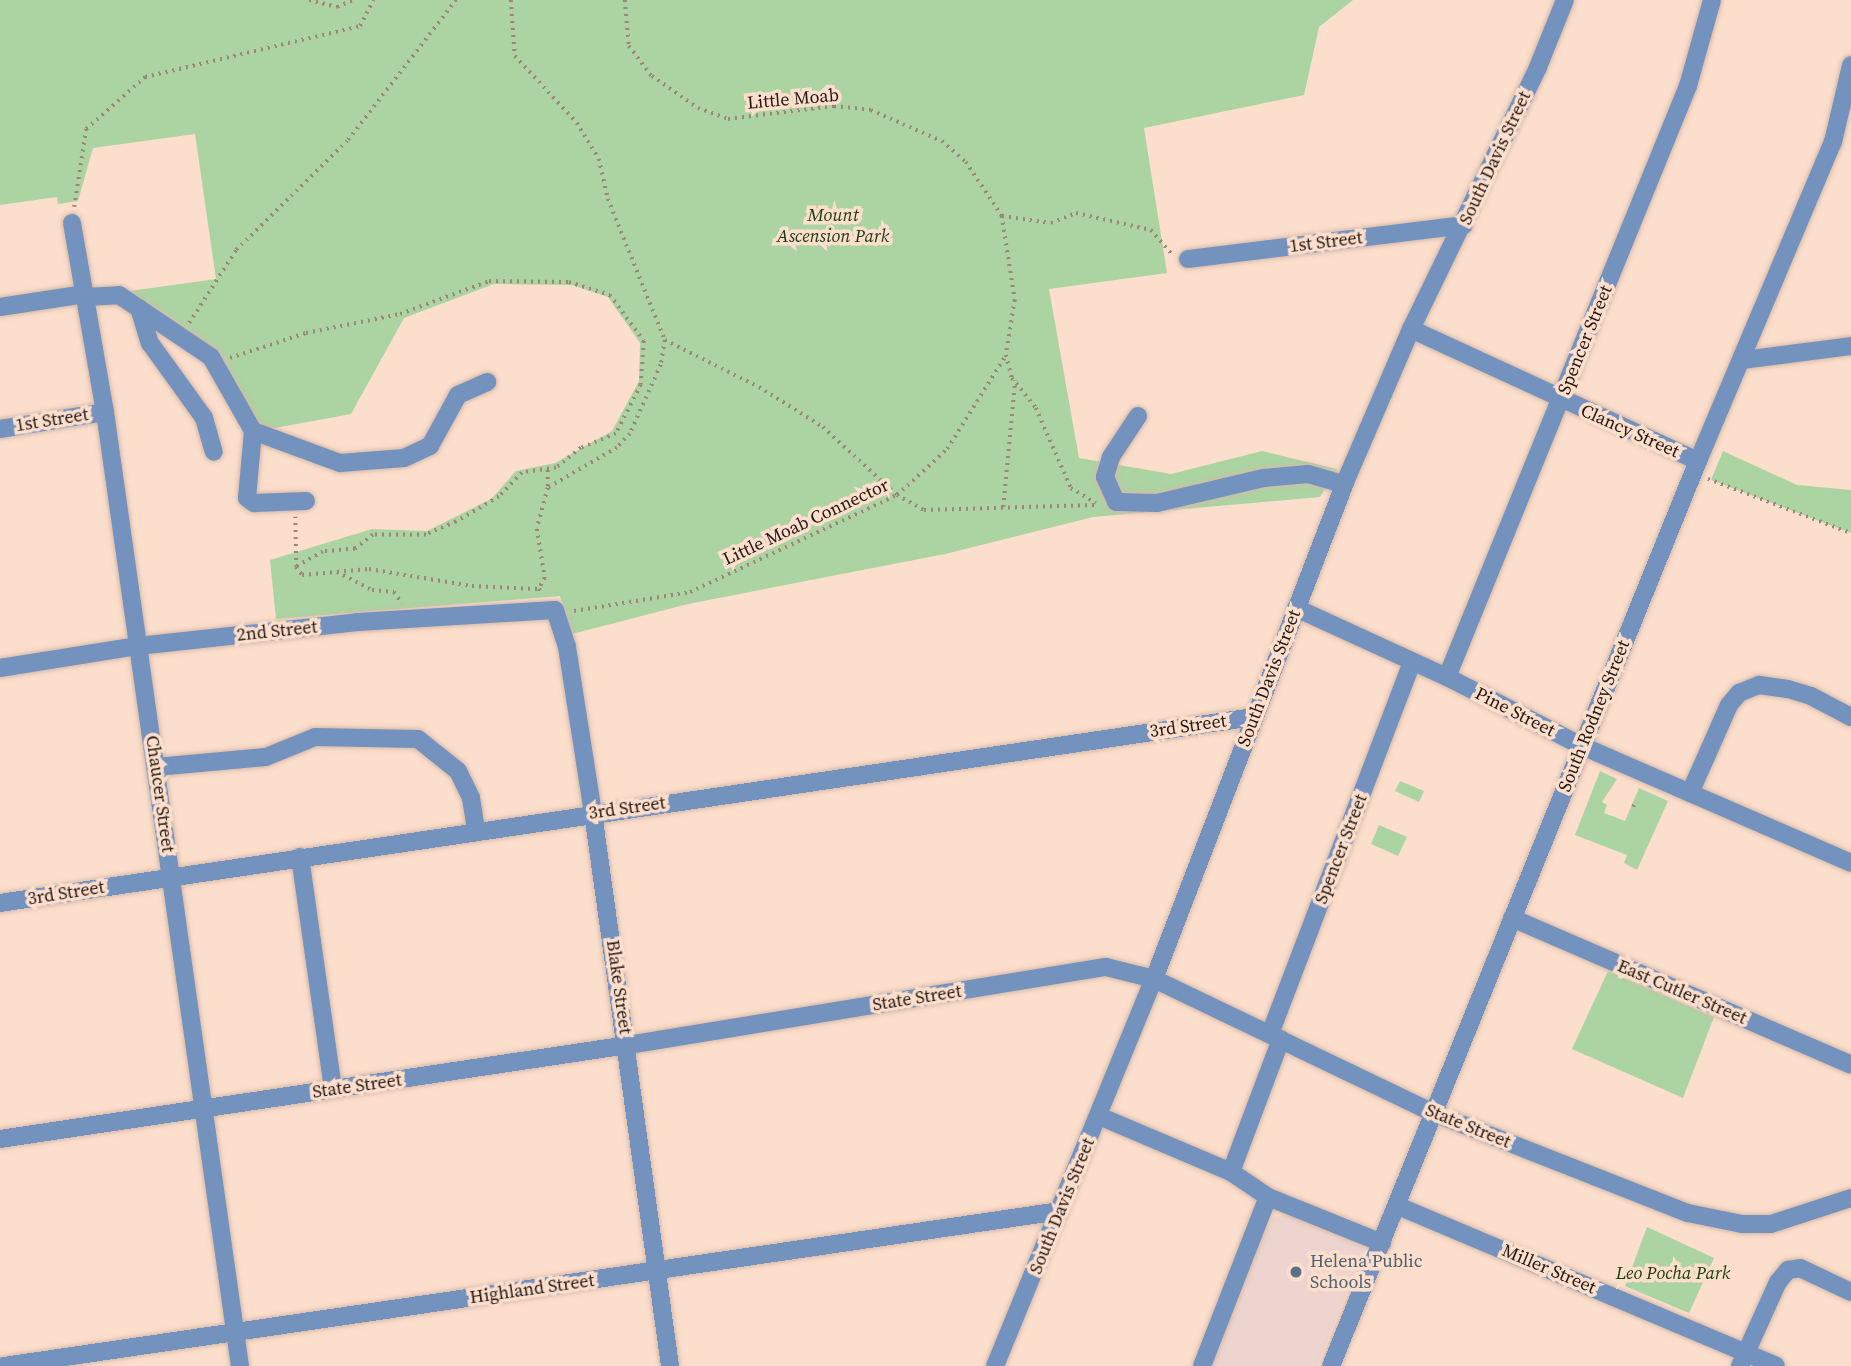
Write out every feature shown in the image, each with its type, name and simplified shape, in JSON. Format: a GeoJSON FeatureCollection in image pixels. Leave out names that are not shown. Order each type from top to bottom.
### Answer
{"type":"FeatureCollection","features":[{"type":"Feature","properties":{"kind":"street","name":"South Davis Street"},"geometry":{"type":"LineString","coordinates":[[995,1366],[1154,979],[1345,484],[1411,329],[1464,225],[1565,0]]}},
{"type":"Feature","properties":{"kind":"street","name":"Spencer Street"},"geometry":{"type":"LineString","coordinates":[[1447,677],[1688,86],[1713,0]]}},
{"type":"Feature","properties":{"kind":"street","name":"South Rodney Street"},"geometry":{"type":"LineString","coordinates":[[1331,1366],[1695,467],[1743,360],[1833,142],[1851,65]]}},
{"type":"Feature","properties":{"kind":"street","name":"Chaucer Street"},"geometry":{"type":"LineString","coordinates":[[72,223],[104,412],[240,1366]]}},
{"type":"Feature","properties":{"kind":"street","name":"1st Street"},"geometry":{"type":"LineString","coordinates":[[1188,259],[1464,225]]}},
{"type":"Feature","properties":{"kind":"street"},"geometry":{"type":"LineString","coordinates":[[0,307],[85,295],[119,295],[211,357],[253,431],[247,498],[254,503],[306,501]]}},
{"type":"Feature","properties":{"kind":"street"},"geometry":{"type":"LineString","coordinates":[[139,309],[150,343],[204,418],[214,452]]}},
{"type":"Feature","properties":{"kind":"street","name":"Clancy Street"},"geometry":{"type":"LineString","coordinates":[[1411,329],[1695,467]]}},
{"type":"Feature","properties":{"kind":"street"},"geometry":{"type":"LineString","coordinates":[[1743,360],[1851,345]]}},
{"type":"Feature","properties":{"kind":"street"},"geometry":{"type":"LineString","coordinates":[[253,431],[340,463],[404,458],[430,446],[458,395],[487,382]]}},
{"type":"Feature","properties":{"kind":"street","name":"1st Street"},"geometry":{"type":"LineString","coordinates":[[0,429],[104,412]]}},
{"type":"Feature","properties":{"kind":"street"},"geometry":{"type":"LineString","coordinates":[[1138,416],[1111,457],[1105,477],[1107,503],[1157,503],[1264,478],[1308,474],[1345,484]]}},
{"type":"Feature","properties":{"kind":"street","name":"Pine Street"},"geometry":{"type":"LineString","coordinates":[[1296,608],[1447,677],[1582,746],[1851,863]]}},
{"type":"Feature","properties":{"kind":"street","name":"2nd Street"},"geometry":{"type":"LineString","coordinates":[[0,668],[138,646],[404,619],[555,610]]}},
{"type":"Feature","properties":{"kind":"street","name":"Blake Street"},"geometry":{"type":"LineString","coordinates":[[555,610],[567,648],[593,813],[628,1045],[670,1366]]}},
{"type":"Feature","properties":{"kind":"street","name":"Spencer Street"},"geometry":{"type":"LineString","coordinates":[[1231,1172],[1276,1037],[1412,663]]}},
{"type":"Feature","properties":{"kind":"street"},"geometry":{"type":"LineString","coordinates":[[1690,793],[1728,705],[1739,693],[1759,685],[1788,689],[1811,696],[1851,717]]}},
{"type":"Feature","properties":{"kind":"street","name":"3rd Street"},"geometry":{"type":"LineString","coordinates":[[0,903],[1254,717]]}},
{"type":"Feature","properties":{"kind":"street"},"geometry":{"type":"LineString","coordinates":[[156,767],[266,757],[315,737],[418,739],[458,771],[471,798],[476,831]]}},
{"type":"Feature","properties":{"kind":"street"},"geometry":{"type":"LineString","coordinates":[[300,857],[333,1089]]}},
{"type":"Feature","properties":{"kind":"street","name":"East Cutler Street"},"geometry":{"type":"LineString","coordinates":[[1512,918],[1851,1065]]}},
{"type":"Feature","properties":{"kind":"street","name":"State Street"},"geometry":{"type":"LineString","coordinates":[[0,1139],[628,1045],[1106,967],[1154,979],[1432,1112],[1688,1213],[1742,1224],[1789,1219],[1851,1198]]}},
{"type":"Feature","properties":{"kind":"street"},"geometry":{"type":"LineString","coordinates":[[1099,1116],[1231,1172],[1268,1197],[1382,1242]]}},
{"type":"Feature","properties":{"kind":"street"},"geometry":{"type":"LineString","coordinates":[[1202,1366],[1268,1197]]}},
{"type":"Feature","properties":{"kind":"street","name":"Miller Street"},"geometry":{"type":"LineString","coordinates":[[1398,1206],[1744,1360],[1776,1366]]}},
{"type":"Feature","properties":{"kind":"street","name":"Highland Street"},"geometry":{"type":"LineString","coordinates":[[4,1366],[1060,1211]]}},
{"type":"Feature","properties":{"kind":"street"},"geometry":{"type":"LineString","coordinates":[[1744,1360],[1778,1282],[1788,1270],[1800,1268],[1851,1292]]}},
{"type":"Feature","properties":{"kind":"path"},"geometry":{"type":"LineString","coordinates":[[309,0],[337,7],[353,0]]}},
{"type":"Feature","properties":{"kind":"path"},"geometry":{"type":"LineString","coordinates":[[72,223],[86,130],[145,77],[359,26],[373,0]]}},
{"type":"Feature","properties":{"kind":"path"},"geometry":{"type":"LineString","coordinates":[[181,337],[236,250],[348,140],[456,0]]}},
{"type":"Feature","properties":{"kind":"path"},"geometry":{"type":"LineString","coordinates":[[511,0],[514,56],[577,123],[599,159],[608,200],[665,340],[661,365],[630,434],[617,448],[548,488]]}},
{"type":"Feature","properties":{"kind":"path","name":"Little Moab"},"geometry":{"type":"LineString","coordinates":[[625,0],[629,46],[652,76],[698,108],[728,119],[834,106],[870,110],[942,141],[966,162],[1002,216],[1015,300],[1006,355],[1015,380],[1035,408],[1071,488],[1107,503]]}},
{"type":"Feature","properties":{"kind":"path"},"geometry":{"type":"LineString","coordinates":[[1002,216],[1051,223],[1076,213],[1088,215],[1151,230],[1167,253],[1188,259]]}},
{"type":"Feature","properties":{"kind":"path"},"geometry":{"type":"LineString","coordinates":[[665,340],[759,387],[823,428],[897,495],[923,510],[1107,503]]}},
{"type":"Feature","properties":{"kind":"path","name":"Little Moab Connector"},"geometry":{"type":"LineString","coordinates":[[555,610],[585,612],[615,601],[690,593],[897,495],[947,449],[1006,355]]}},
{"type":"Feature","properties":{"kind":"path"},"geometry":{"type":"LineString","coordinates":[[1003,508],[1015,380]]}},
{"type":"Feature","properties":{"kind":"path"},"geometry":{"type":"LineString","coordinates":[[1695,467],[1851,533]]}},
{"type":"Feature","properties":{"kind":"path"},"geometry":{"type":"LineString","coordinates":[[539,589],[545,578],[537,529],[548,488],[548,470]]}},
{"type":"Feature","properties":{"kind":"path"},"geometry":{"type":"LineString","coordinates":[[296,567],[302,575],[369,569],[472,586],[539,589]]}},
{"type":"Feature","properties":{"kind":"path"},"geometry":{"type":"LineString","coordinates":[[336,571],[372,590],[401,597],[404,619]]}},
{"type":"Feature","properties":{"kind":"path"},"geometry":{"type":"LineString","coordinates":[[539,589],[555,610]]}},
{"type":"Feature","properties":{"kind":"shaded area"},"geometry":{"type":"Polygon","coordinates":[[[1287,1215],[1365,1248],[1317,1366],[1211,1366],[1263,1235],[1274,1217],[1287,1215]]]}},
{"type":"Feature","properties":{"kind":"green space","name":"Mount Ascension Park"},"geometry":{"type":"Polygon","coordinates":[[[0,0],[1353,0],[1319,27],[1304,95],[1144,128],[1167,273],[1049,289],[1079,458],[1171,474],[1262,451],[1337,469],[1320,497],[1093,517],[945,554],[688,604],[572,634],[560,596],[276,619],[270,560],[372,529],[427,531],[491,499],[516,471],[555,463],[612,431],[639,381],[640,343],[608,297],[572,285],[494,284],[404,318],[351,414],[264,430],[213,351],[123,292],[216,279],[195,134],[93,148],[78,201],[58,204],[57,197],[0,205],[0,0]]]}},
{"type":"Feature","properties":{"kind":"green space"},"geometry":{"type":"Polygon","coordinates":[[[1723,451],[1797,485],[1851,490],[1851,533],[1711,480],[1723,451]]]}},
{"type":"Feature","properties":{"kind":"green space"},"geometry":{"type":"Polygon","coordinates":[[[1600,771],[1617,779],[1602,802],[1607,805],[1604,813],[1625,821],[1639,788],[1668,801],[1637,870],[1624,863],[1627,855],[1575,835],[1600,771]]]}},
{"type":"Feature","properties":{"kind":"green space"},"geometry":{"type":"Polygon","coordinates":[[[1400,781],[1424,791],[1419,802],[1395,791],[1400,781]]]}},
{"type":"Feature","properties":{"kind":"green space"},"geometry":{"type":"Polygon","coordinates":[[[1379,825],[1407,837],[1398,856],[1371,844],[1379,825]]]}},
{"type":"Feature","properties":{"kind":"green space"},"geometry":{"type":"Polygon","coordinates":[[[1608,971],[1714,1017],[1683,1098],[1572,1049],[1608,971]]]}},
{"type":"Feature","properties":{"kind":"green space","name":"Leo Pocha Park"},"geometry":{"type":"Polygon","coordinates":[[[1647,1227],[1714,1258],[1689,1313],[1625,1286],[1647,1227]]]}},
{"type":"Feature","properties":{"kind":"place","name":"Helena Public Schools"},"geometry":{"type":"Point","coordinates":[1296,1272]}}]}
